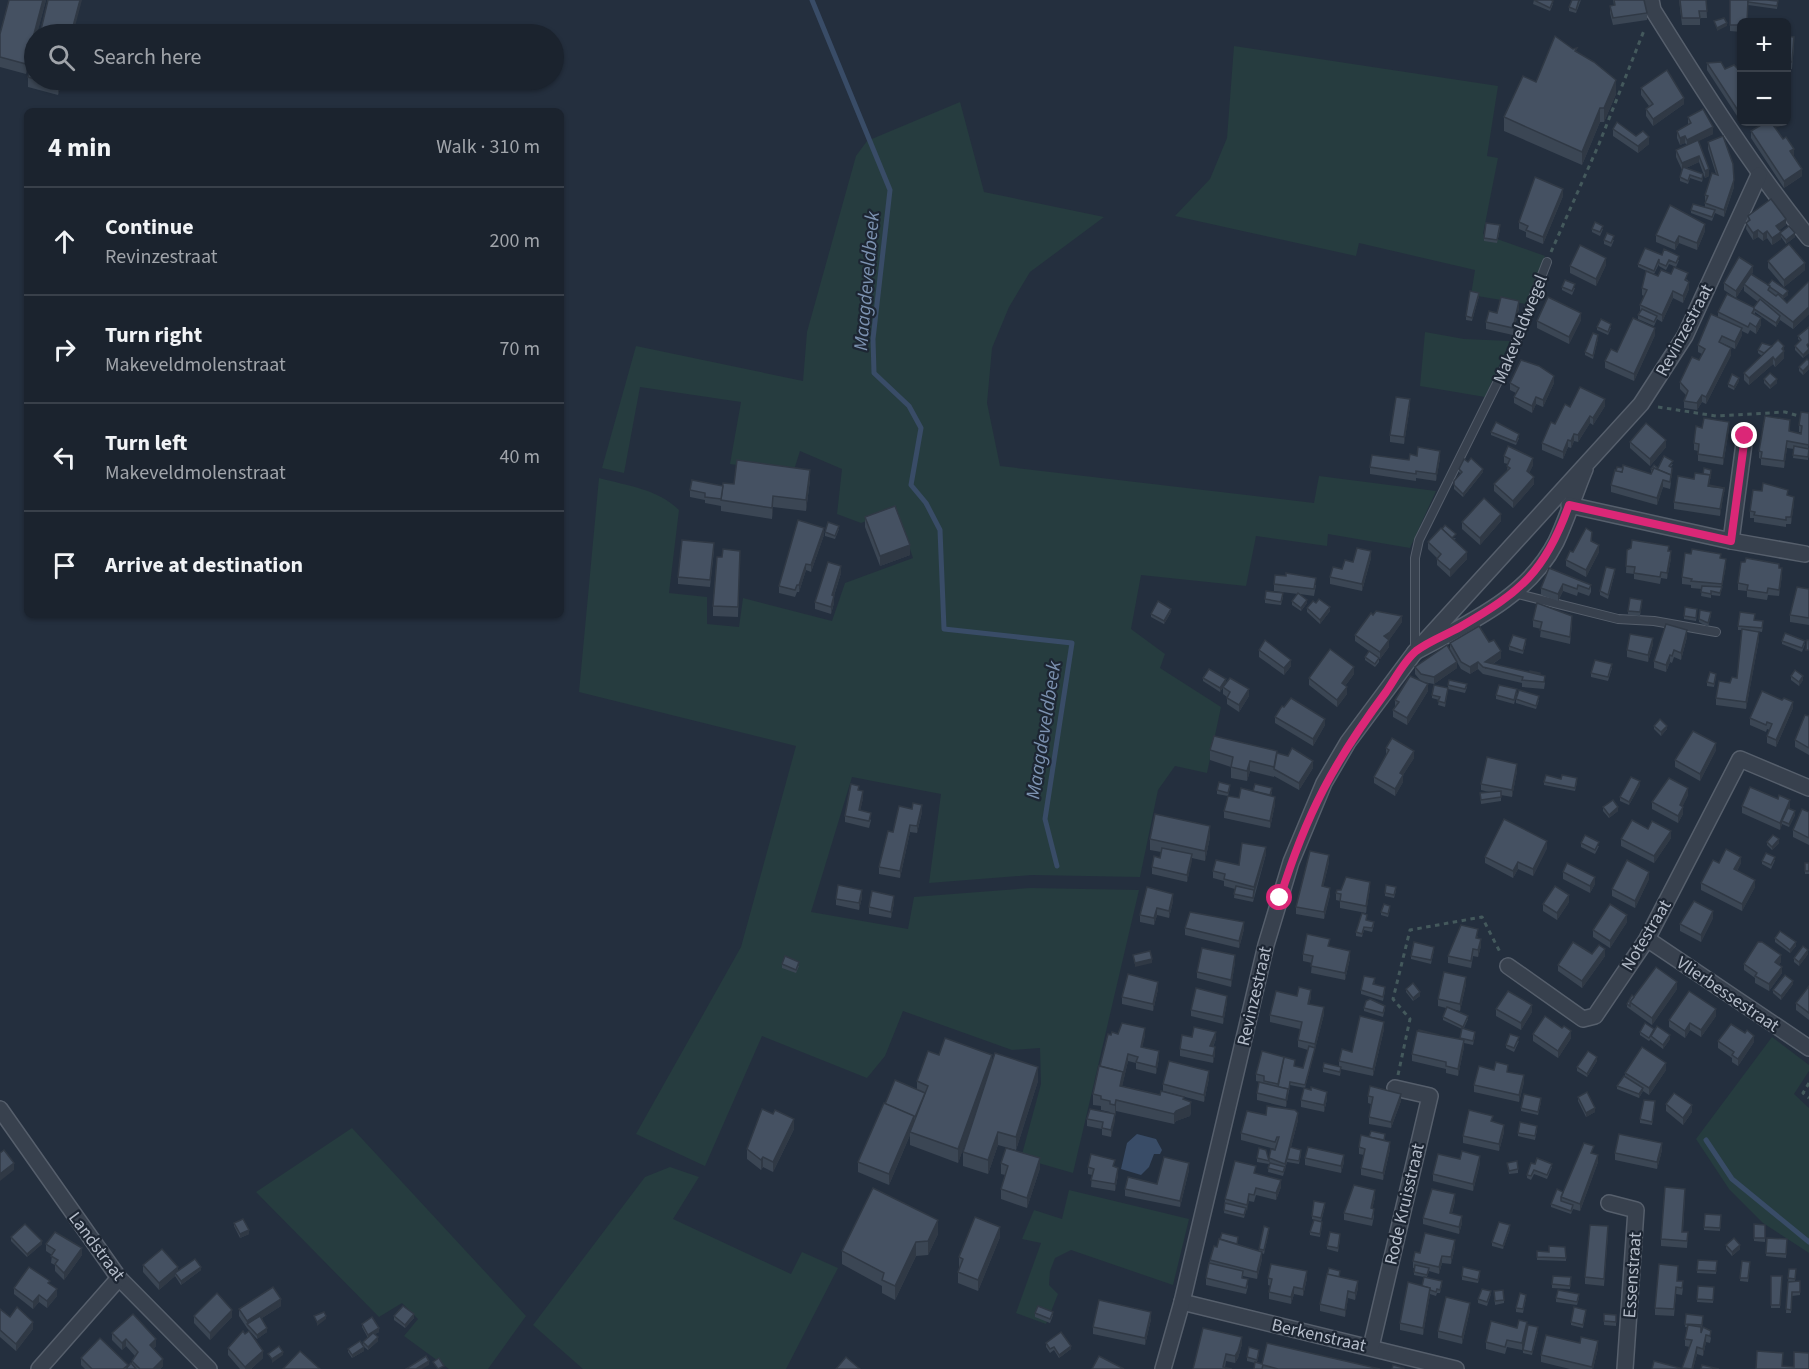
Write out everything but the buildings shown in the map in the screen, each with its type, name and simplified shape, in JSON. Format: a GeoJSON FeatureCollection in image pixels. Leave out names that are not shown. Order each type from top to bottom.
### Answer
{"type":"FeatureCollection","features":[{"type":"Feature","properties":{"kind":"street"},"geometry":{"type":"LineString","coordinates":[[1652,5],[1759,175],[1809,238]]}},
{"type":"Feature","properties":{"kind":"street","name":"Revinzestraat"},"geometry":{"type":"LineString","coordinates":[[1163,1369],[1182,1302],[1266,945],[1291,862],[1324,783],[1342,752],[1415,652],[1585,469],[1641,404],[1685,336],[1759,175]]}},
{"type":"Feature","properties":{"kind":"street"},"geometry":{"type":"LineString","coordinates":[[1731,541],[1745,436]]}},
{"type":"Feature","properties":{"kind":"street","name":"Revinzestraat"},"geometry":{"type":"LineString","coordinates":[[1415,652],[1500,604],[1515,593],[1544,561],[1556,541],[1585,469]]}},
{"type":"Feature","properties":{"kind":"street"},"geometry":{"type":"LineString","coordinates":[[1569,505],[1731,541],[1808,555]]}},
{"type":"Feature","properties":{"kind":"street","name":"Notestraat"},"geometry":{"type":"LineString","coordinates":[[1508,966],[1583,1019],[1595,1016],[1647,939],[1740,759],[1809,788]]}},
{"type":"Feature","properties":{"kind":"street","name":"Vlierbessestraat"},"geometry":{"type":"LineString","coordinates":[[1647,939],[1809,1048]]}},
{"type":"Feature","properties":{"kind":"street","name":"Rode Kruisstraat"},"geometry":{"type":"LineString","coordinates":[[1371,1347],[1430,1096],[1395,1088]]}},
{"type":"Feature","properties":{"kind":"street","name":"Landstraat"},"geometry":{"type":"LineString","coordinates":[[0,1109],[119,1278],[209,1369]]}},
{"type":"Feature","properties":{"kind":"street","name":"Essenstraat"},"geometry":{"type":"LineString","coordinates":[[1609,1203],[1636,1210],[1625,1369]]}},
{"type":"Feature","properties":{"kind":"street"},"geometry":{"type":"LineString","coordinates":[[39,1369],[119,1278]]}},
{"type":"Feature","properties":{"kind":"street","name":"Berkenstraat"},"geometry":{"type":"LineString","coordinates":[[1182,1302],[1456,1369]]}},
{"type":"Feature","properties":{"kind":"lane","name":"Makeveldwegel"},"geometry":{"type":"LineString","coordinates":[[1415,652],[1415,558],[1419,540],[1507,364],[1547,262]]}},
{"type":"Feature","properties":{"kind":"lane"},"geometry":{"type":"LineString","coordinates":[[1515,593],[1618,620],[1654,621],[1716,632]]}},
{"type":"Feature","properties":{"kind":"path","name":"Makeveldwegel"},"geometry":{"type":"LineString","coordinates":[[1547,262],[1599,144],[1652,5]]}},
{"type":"Feature","properties":{"kind":"path"},"geometry":{"type":"LineString","coordinates":[[1641,404],[1716,416],[1785,412],[1809,418]]}},
{"type":"Feature","properties":{"kind":"path"},"geometry":{"type":"LineString","coordinates":[[1395,1088],[1410,1019],[1393,999],[1410,930],[1482,917],[1508,966]]}},
{"type":"Feature","properties":{"kind":"path"},"geometry":{"type":"LineString","coordinates":[[1809,1083],[1803,1093],[1809,1098]]}},
{"type":"Feature","properties":{"kind":"green space"},"geometry":{"type":"Polygon","coordinates":[[[1234,46],[1498,86],[1487,156],[1498,158],[1483,234],[1545,256],[1526,304],[1471,295],[1475,270],[1359,243],[1356,256],[1175,216],[1210,179],[1227,138],[1234,46]]]}},
{"type":"Feature","properties":{"kind":"green space"},"geometry":{"type":"Polygon","coordinates":[[[960,102],[984,192],[1104,217],[1030,272],[1009,307],[992,348],[987,403],[1000,466],[1314,503],[1319,476],[1436,491],[1410,548],[1328,534],[1327,546],[1256,536],[1246,586],[1141,575],[1131,629],[1165,654],[1160,668],[1221,707],[1207,773],[1175,766],[1158,790],[1140,877],[1032,875],[929,883],[941,794],[852,777],[811,912],[908,929],[914,897],[1030,888],[1139,890],[1073,1173],[1021,1158],[1041,1084],[1040,1048],[1012,1050],[903,1011],[885,1056],[867,1078],[762,1036],[705,1166],[636,1134],[741,947],[796,746],[579,692],[599,478],[632,486],[662,497],[679,510],[669,593],[707,597],[707,624],[739,627],[743,598],[832,621],[845,583],[913,558],[897,510],[861,523],[837,514],[842,469],[800,451],[793,473],[730,464],[741,402],[640,387],[624,473],[602,468],[636,346],[803,381],[807,332],[856,156],[867,141],[960,102]]]}},
{"type":"Feature","properties":{"kind":"green space"},"geometry":{"type":"Polygon","coordinates":[[[1425,332],[1464,339],[1510,341],[1485,397],[1420,386],[1425,332]]]}},
{"type":"Feature","properties":{"kind":"green space"},"geometry":{"type":"Polygon","coordinates":[[[1772,1037],[1809,1065],[1809,1071],[1794,1094],[1809,1108],[1809,1253],[1763,1223],[1729,1189],[1696,1139],[1772,1037]]]}},
{"type":"Feature","properties":{"kind":"green space"},"geometry":{"type":"Polygon","coordinates":[[[352,1128],[526,1316],[488,1369],[449,1369],[404,1336],[418,1319],[402,1303],[379,1317],[256,1192],[352,1128]]]}},
{"type":"Feature","properties":{"kind":"green space"},"geometry":{"type":"Polygon","coordinates":[[[670,1167],[699,1177],[673,1219],[791,1274],[802,1252],[838,1268],[786,1369],[583,1369],[533,1325],[645,1177],[670,1167]]]}},
{"type":"Feature","properties":{"kind":"green space"},"geometry":{"type":"Polygon","coordinates":[[[1069,1190],[1189,1219],[1173,1285],[1071,1250],[1055,1258],[1050,1271],[1049,1285],[1058,1294],[1046,1324],[1016,1313],[1041,1243],[1022,1239],[1034,1210],[1062,1219],[1069,1190]]]}},
{"type":"Feature","properties":{"kind":"water"},"geometry":{"type":"Polygon","coordinates":[[[1137,1134],[1156,1139],[1162,1150],[1160,1154],[1154,1154],[1149,1167],[1141,1175],[1121,1169],[1127,1143],[1137,1134]]]}},
{"type":"Feature","properties":{"kind":"waterway","name":"Maagdeveldbeek"},"geometry":{"type":"LineString","coordinates":[[812,0],[890,190],[873,339],[874,373],[909,406],[921,428],[911,485],[926,503],[940,530],[944,629],[1072,643],[1045,819],[1057,866]]}},
{"type":"Feature","properties":{"kind":"waterway","name":"Maagdeveldbeek"},"geometry":{"type":"LineString","coordinates":[[1706,1140],[1732,1179],[1809,1242]]}},
{"type":"Feature","properties":{"kind":"route"},"geometry":{"type":"LineString","coordinates":[[1280,898],[1291,862],[1324,783],[1348,742],[1415,652],[1500,604],[1521,588],[1544,561],[1556,541],[1569,505],[1731,541],[1745,436]]}}]}
